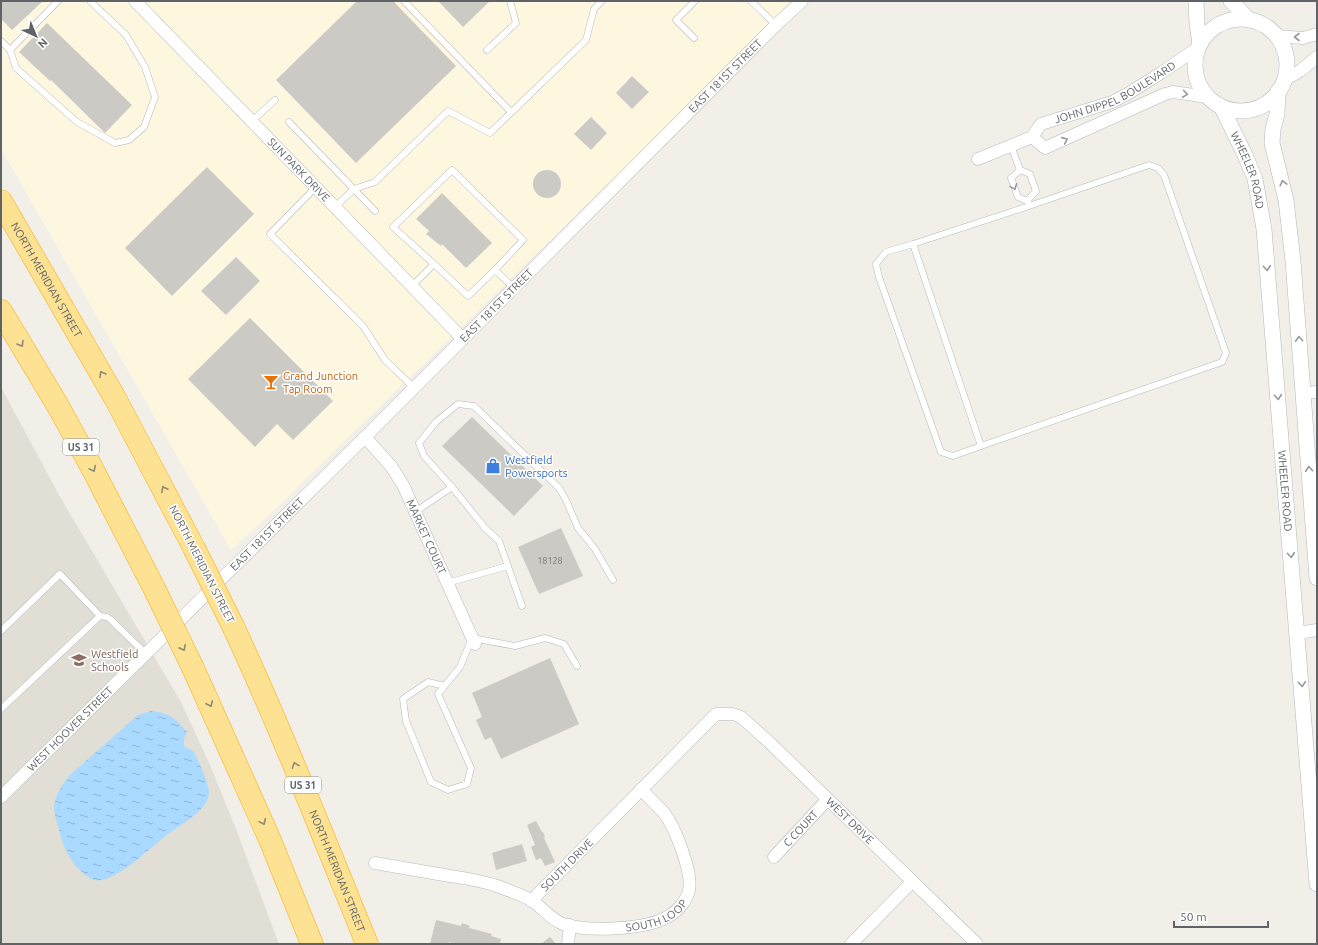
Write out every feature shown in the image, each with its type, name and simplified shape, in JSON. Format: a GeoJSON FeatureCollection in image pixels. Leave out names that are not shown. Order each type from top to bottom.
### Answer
{"type":"FeatureCollection","features":[{"type":"Feature","properties":{"kind":"highway","name":"NORTH MERIDIAN STREET"},"geometry":{"type":"LineString","coordinates":[[1,201],[119,405],[234,628],[290,754],[367,944]]}},
{"type":"Feature","properties":{"kind":"highway","name":"US 31"},"geometry":{"type":"LineString","coordinates":[[1,311],[58,406],[102,486],[154,588],[193,668],[270,840],[312,944]]}},
{"type":"Feature","properties":{"kind":"street","name":"SUN PARK DRIVE"},"geometry":{"type":"LineString","coordinates":[[135,1],[463,339]]}},
{"type":"Feature","properties":{"kind":"street","name":"EAST 181ST STREET"},"geometry":{"type":"LineString","coordinates":[[191,610],[776,25],[802,1]]}},
{"type":"Feature","properties":{"kind":"street"},"geometry":{"type":"LineString","coordinates":[[1196,1],[1200,45]]}},
{"type":"Feature","properties":{"kind":"street"},"geometry":{"type":"LineString","coordinates":[[1231,1],[1249,20]]}},
{"type":"Feature","properties":{"kind":"street"},"geometry":{"type":"LineString","coordinates":[[1317,57],[1281,86],[1268,102],[1253,109],[1237,110],[1221,106],[1208,97],[1202,90],[1196,75],[1195,59],[1200,45],[1210,31],[1221,24],[1232,20],[1249,20],[1264,26],[1276,36],[1283,47],[1286,58],[1286,67],[1281,86],[1273,129],[1272,143],[1286,200],[1310,393],[1317,578]]}},
{"type":"Feature","properties":{"kind":"street"},"geometry":{"type":"LineString","coordinates":[[1276,36],[1303,38],[1317,34]]}},
{"type":"Feature","properties":{"kind":"street","name":"JOHN DIPPEL BOULEVARD"},"geometry":{"type":"LineString","coordinates":[[978,159],[1032,137],[1042,124],[1112,102],[1161,73],[1200,45]]}},
{"type":"Feature","properties":{"kind":"street"},"geometry":{"type":"LineString","coordinates":[[1032,137],[1045,148],[1165,94],[1173,92],[1208,97]]}},
{"type":"Feature","properties":{"kind":"street","name":"WHEELER ROAD"},"geometry":{"type":"LineString","coordinates":[[1221,106],[1245,155],[1254,179],[1264,229],[1298,633],[1317,884]]}},
{"type":"Feature","properties":{"kind":"street","name":"MARKET COURT"},"geometry":{"type":"LineString","coordinates":[[365,437],[391,466],[403,485],[473,641]]}},
{"type":"Feature","properties":{"kind":"street","name":"WEST HOOVER STREET"},"geometry":{"type":"LineString","coordinates":[[1,797],[191,610]]}},
{"type":"Feature","properties":{"kind":"street"},"geometry":{"type":"LineString","coordinates":[[1298,633],[1317,630]]}},
{"type":"Feature","properties":{"kind":"street","name":"SOUTH DRIVE"},"geometry":{"type":"LineString","coordinates":[[531,900],[716,714]]}},
{"type":"Feature","properties":{"kind":"street","name":"WEST DRIVE"},"geometry":{"type":"LineString","coordinates":[[716,714],[733,714],[748,723],[976,944]]}},
{"type":"Feature","properties":{"kind":"street","name":"SOUTH LOOP"},"geometry":{"type":"LineString","coordinates":[[531,900],[546,914],[561,923],[602,929],[646,925],[670,916],[684,902],[690,883],[689,874],[681,850],[664,814],[640,789]]}},
{"type":"Feature","properties":{"kind":"street","name":"C COURT"},"geometry":{"type":"LineString","coordinates":[[774,857],[827,800]]}},
{"type":"Feature","properties":{"kind":"street"},"geometry":{"type":"LineString","coordinates":[[375,863],[474,880],[497,886],[531,900]]}},
{"type":"Feature","properties":{"kind":"street"},"geometry":{"type":"LineString","coordinates":[[850,944],[912,882]]}},
{"type":"Feature","properties":{"kind":"street"},"geometry":{"type":"LineString","coordinates":[[568,944],[570,925]]}},
{"type":"Feature","properties":{"kind":"lane"},"geometry":{"type":"LineString","coordinates":[[10,50],[58,1]]}},
{"type":"Feature","properties":{"kind":"lane"},"geometry":{"type":"LineString","coordinates":[[1,41],[10,50],[16,68],[77,122],[115,143],[129,140],[144,127],[155,97],[145,66],[126,35],[90,1]]}},
{"type":"Feature","properties":{"kind":"lane"},"geometry":{"type":"LineString","coordinates":[[404,1],[511,112]]}},
{"type":"Feature","properties":{"kind":"lane"},"geometry":{"type":"LineString","coordinates":[[487,50],[516,23],[510,1]]}},
{"type":"Feature","properties":{"kind":"lane"},"geometry":{"type":"LineString","coordinates":[[335,207],[354,188],[375,182],[448,111],[490,132],[586,40],[594,9],[602,1]]}},
{"type":"Feature","properties":{"kind":"lane"},"geometry":{"type":"LineString","coordinates":[[694,38],[676,20],[695,1]]}},
{"type":"Feature","properties":{"kind":"lane"},"geometry":{"type":"LineString","coordinates":[[751,1],[776,25]]}},
{"type":"Feature","properties":{"kind":"lane"},"geometry":{"type":"LineString","coordinates":[[252,121],[275,100]]}},
{"type":"Feature","properties":{"kind":"lane"},"geometry":{"type":"LineString","coordinates":[[289,122],[375,211]]}},
{"type":"Feature","properties":{"kind":"lane"},"geometry":{"type":"LineString","coordinates":[[1011,146],[1020,170],[1030,174],[1036,191],[1028,203]]}},
{"type":"Feature","properties":{"kind":"lane"},"geometry":{"type":"LineString","coordinates":[[1149,165],[1158,168],[1164,175],[1226,353],[1222,362],[1214,366],[952,456],[941,452],[879,277],[876,264],[886,252],[913,244],[1028,203],[1149,165]]}},
{"type":"Feature","properties":{"kind":"lane"},"geometry":{"type":"LineString","coordinates":[[452,170],[523,240],[495,270],[468,296],[393,227],[452,170]]}},
{"type":"Feature","properties":{"kind":"lane"},"geometry":{"type":"LineString","coordinates":[[1020,170],[1010,178],[1018,197],[1028,203]]}},
{"type":"Feature","properties":{"kind":"lane"},"geometry":{"type":"LineString","coordinates":[[316,187],[270,234],[363,326],[385,360],[414,388]]}},
{"type":"Feature","properties":{"kind":"lane"},"geometry":{"type":"LineString","coordinates":[[913,244],[981,446]]}},
{"type":"Feature","properties":{"kind":"lane"},"geometry":{"type":"LineString","coordinates":[[412,286],[434,264]]}},
{"type":"Feature","properties":{"kind":"lane"},"geometry":{"type":"LineString","coordinates":[[495,270],[514,288]]}},
{"type":"Feature","properties":{"kind":"lane"},"geometry":{"type":"LineString","coordinates":[[522,606],[499,541],[485,528],[452,487],[424,456],[419,443],[436,422],[458,404],[474,406],[559,488],[578,528],[595,549],[613,580]]}},
{"type":"Feature","properties":{"kind":"lane"},"geometry":{"type":"LineString","coordinates":[[415,512],[452,487]]}},
{"type":"Feature","properties":{"kind":"lane"},"geometry":{"type":"LineString","coordinates":[[447,583],[508,566]]}},
{"type":"Feature","properties":{"kind":"lane"},"geometry":{"type":"LineString","coordinates":[[1,631],[60,574],[100,616],[107,617],[146,654]]}},
{"type":"Feature","properties":{"kind":"lane"},"geometry":{"type":"LineString","coordinates":[[1,709],[100,616]]}},
{"type":"Feature","properties":{"kind":"lane"},"geometry":{"type":"LineString","coordinates":[[445,686],[428,682],[403,699],[406,721],[431,782],[448,790],[467,784],[471,768],[438,694],[445,686],[460,667],[473,641],[515,646],[545,638],[564,644],[577,666]]}},
{"type":"Feature","properties":{"kind":"shaded area"},"geometry":{"type":"Polygon","coordinates":[[[1,1],[795,1],[266,518],[231,550],[1,149],[1,1]]]}},
{"type":"Feature","properties":{"kind":"shaded area","name":"Westfield Schools"},"geometry":{"type":"Polygon","coordinates":[[[1,387],[59,495],[181,702],[210,765],[236,829],[279,944],[1,944],[1,387]]]}},
{"type":"Feature","properties":{"kind":"water"},"geometry":{"type":"Polygon","coordinates":[[[151,711],[163,713],[172,717],[187,732],[184,738],[184,746],[192,750],[200,764],[209,792],[208,798],[196,814],[167,835],[136,861],[113,876],[103,880],[94,880],[86,876],[78,868],[65,849],[54,812],[54,804],[57,795],[71,774],[138,715],[151,711]]]}},
{"type":"Feature","properties":{"kind":"building"},"geometry":{"type":"Polygon","coordinates":[[[1,1],[43,1],[12,30],[1,19],[1,1]]]}},
{"type":"Feature","properties":{"kind":"building"},"geometry":{"type":"Polygon","coordinates":[[[357,1],[393,1],[456,66],[356,163],[276,80],[357,1]]]}},
{"type":"Feature","properties":{"kind":"building"},"geometry":{"type":"Polygon","coordinates":[[[438,1],[490,1],[463,27],[438,1]]]}},
{"type":"Feature","properties":{"kind":"building"},"geometry":{"type":"Polygon","coordinates":[[[47,23],[132,105],[105,133],[51,80],[50,81],[19,52],[47,23]]]}},
{"type":"Feature","properties":{"kind":"building"},"geometry":{"type":"Polygon","coordinates":[[[632,76],[649,92],[632,109],[616,93],[632,76]]]}},
{"type":"Feature","properties":{"kind":"building"},"geometry":{"type":"Polygon","coordinates":[[[591,117],[607,133],[591,150],[574,134],[591,117]]]}},
{"type":"Feature","properties":{"kind":"building"},"geometry":{"type":"Polygon","coordinates":[[[207,167],[254,214],[172,296],[125,248],[207,167]]]}},
{"type":"Feature","properties":{"kind":"building"},"geometry":{"type":"Polygon","coordinates":[[[547,170],[557,174],[561,184],[557,194],[547,198],[537,194],[533,184],[537,174],[547,170]]]}},
{"type":"Feature","properties":{"kind":"building"},"geometry":{"type":"Polygon","coordinates":[[[442,193],[492,243],[466,268],[442,244],[441,246],[426,234],[429,231],[416,219],[442,193]]]}},
{"type":"Feature","properties":{"kind":"building"},"geometry":{"type":"Polygon","coordinates":[[[236,257],[260,281],[226,315],[201,291],[236,257]]]}},
{"type":"Feature","properties":{"kind":"building"},"geometry":{"type":"Polygon","coordinates":[[[250,318],[333,401],[293,440],[277,424],[255,447],[188,379],[250,318]]]}},
{"type":"Feature","properties":{"kind":"building","name":"Westfield Powersports"},"geometry":{"type":"Polygon","coordinates":[[[472,417],[543,486],[514,516],[442,446],[472,417]]]}},
{"type":"Feature","properties":{"kind":"building"},"geometry":{"type":"Polygon","coordinates":[[[561,528],[583,576],[539,594],[518,547],[561,528]]]}},
{"type":"Feature","properties":{"kind":"building"},"geometry":{"type":"Polygon","coordinates":[[[550,658],[579,724],[501,759],[491,737],[485,740],[476,720],[482,717],[472,693],[550,658]]]}},
{"type":"Feature","properties":{"kind":"building"},"geometry":{"type":"Polygon","coordinates":[[[536,821],[543,832],[544,838],[555,862],[545,866],[541,858],[536,860],[531,847],[535,845],[527,825],[536,821]]]}},
{"type":"Feature","properties":{"kind":"building"},"geometry":{"type":"Polygon","coordinates":[[[522,844],[527,861],[496,870],[492,853],[522,844]]]}},
{"type":"Feature","properties":{"kind":"building"},"geometry":{"type":"Polygon","coordinates":[[[436,920],[461,926],[462,923],[470,926],[469,928],[492,934],[491,936],[501,939],[500,944],[455,944],[449,942],[448,944],[430,944],[436,920]]]}},
{"type":"Feature","properties":{"kind":"building"},"geometry":{"type":"Polygon","coordinates":[[[550,937],[555,943],[541,944],[550,937]]]}},
{"type":"Feature","properties":{"kind":"place","name":"Grand Junction Tap Room"},"geometry":{"type":"Point","coordinates":[271,382]}},
{"type":"Feature","properties":{"kind":"place","name":"Westfield Powersports"},"geometry":{"type":"Point","coordinates":[493,466]}},
{"type":"Feature","properties":{"kind":"place","name":"Westfield Schools"},"geometry":{"type":"Point","coordinates":[79,660]}}]}
